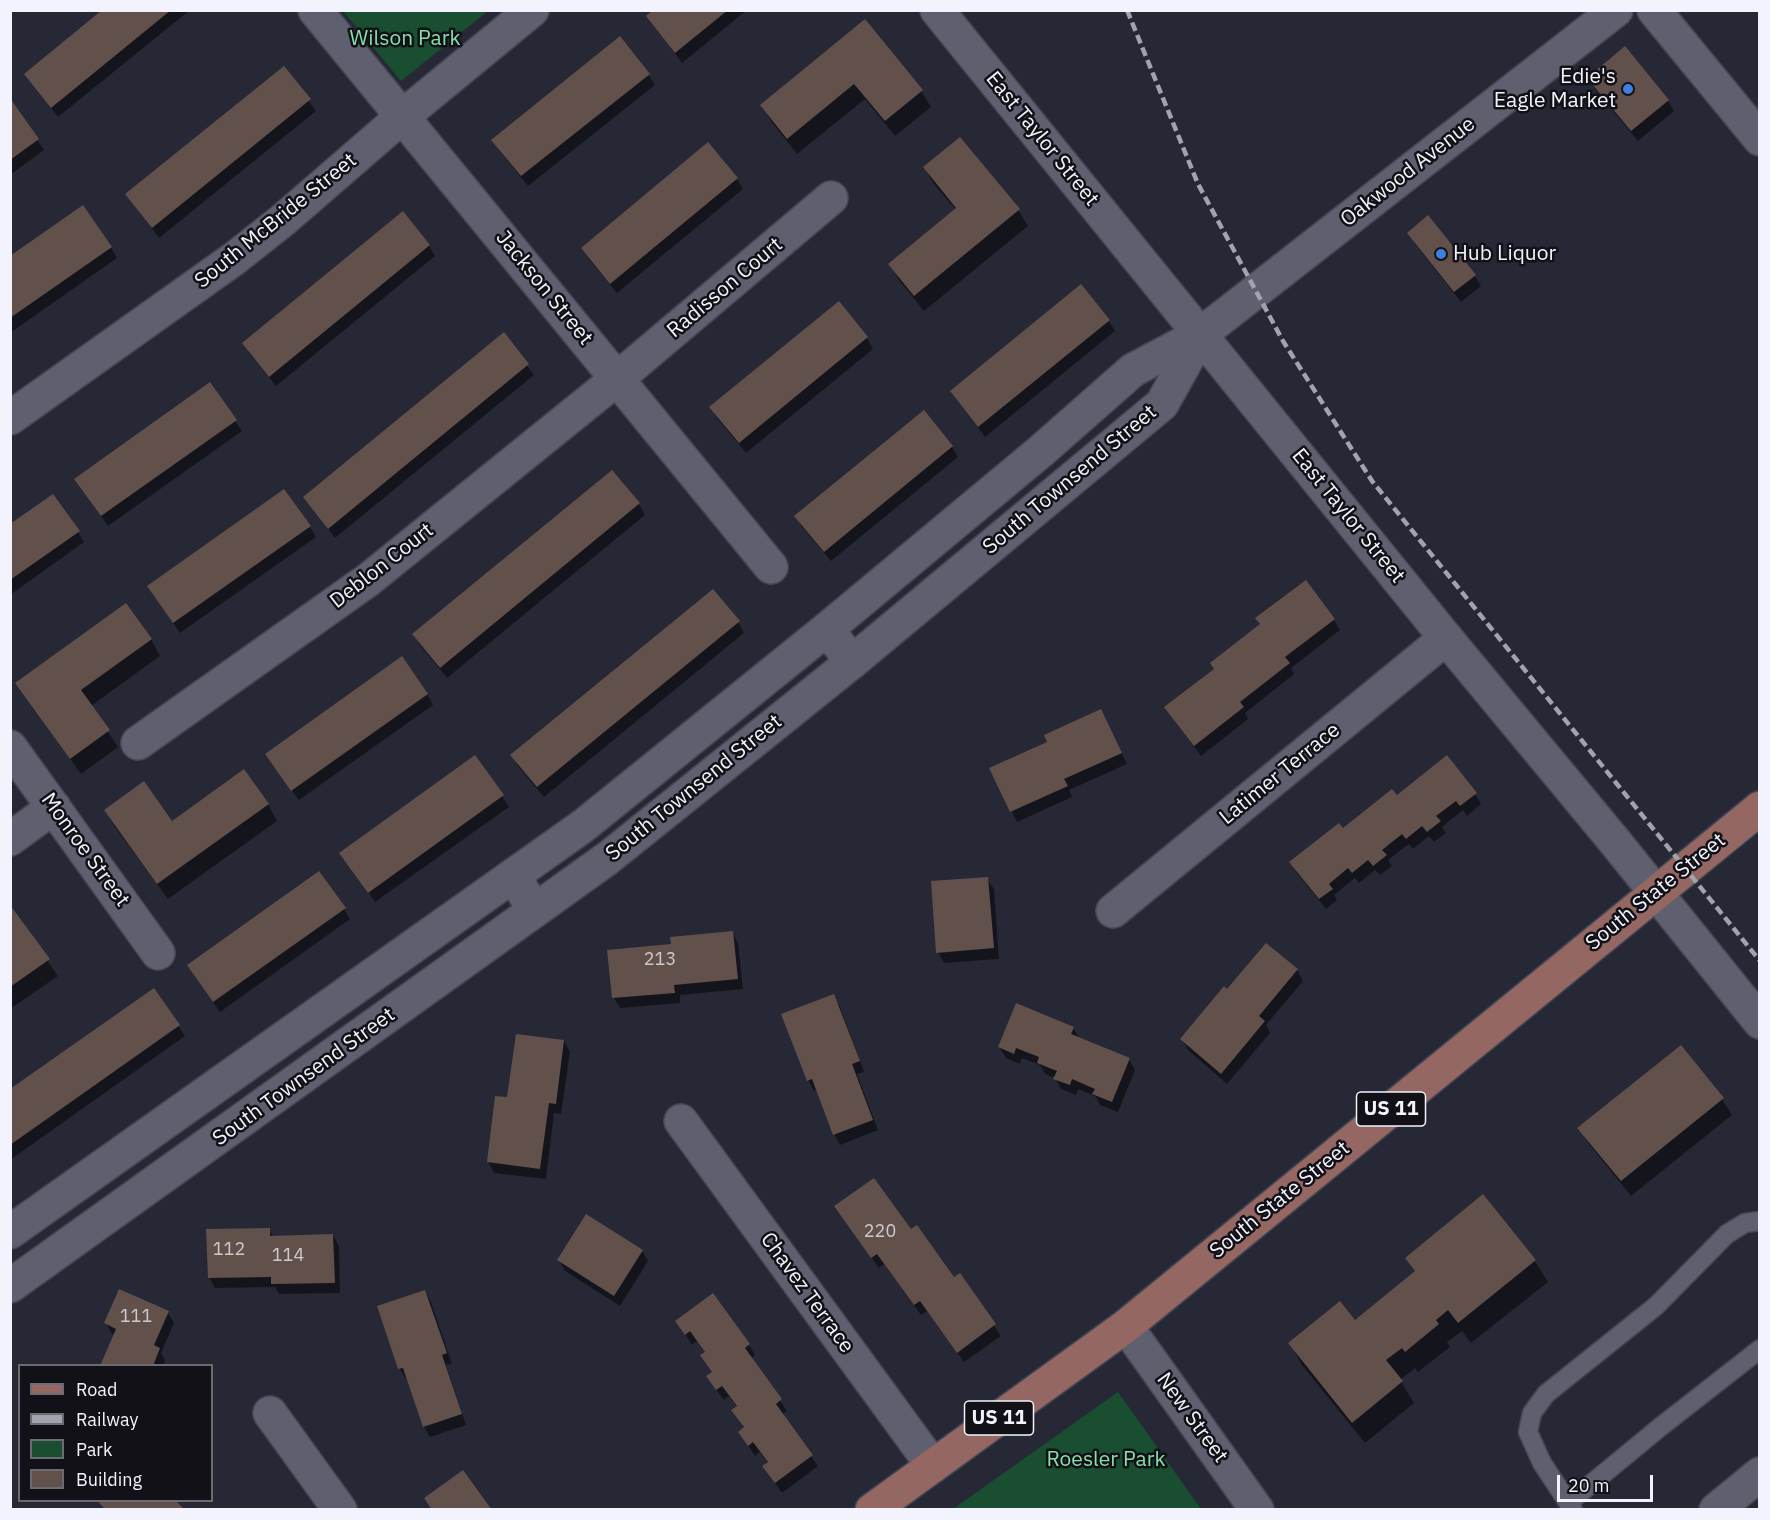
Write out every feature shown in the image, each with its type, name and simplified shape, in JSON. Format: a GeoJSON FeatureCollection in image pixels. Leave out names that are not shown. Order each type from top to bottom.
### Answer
{"type":"FeatureCollection","features":[{"type":"Feature","properties":{"kind":"main road","name":"South State Street"},"geometry":{"type":"LineString","coordinates":[[873,1509],[1126,1326],[1760,808]]}},
{"type":"Feature","properties":{"kind":"street","name":"Jackson Street"},"geometry":{"type":"LineString","coordinates":[[315,10],[771,567]]}},
{"type":"Feature","properties":{"kind":"street","name":"South McBride Street"},"geometry":{"type":"LineString","coordinates":[[10,418],[235,258],[532,10]]}},
{"type":"Feature","properties":{"kind":"street","name":"East Taylor Street"},"geometry":{"type":"LineString","coordinates":[[937,10],[1760,1022]]}},
{"type":"Feature","properties":{"kind":"street","name":"Oakwood Avenue"},"geometry":{"type":"LineString","coordinates":[[1201,334],[1616,10]]}},
{"type":"Feature","properties":{"kind":"street"},"geometry":{"type":"LineString","coordinates":[[1653,10],[1760,139]]}},
{"type":"Feature","properties":{"kind":"street","name":"Radisson Court"},"geometry":{"type":"LineString","coordinates":[[618,378],[831,198]]}},
{"type":"Feature","properties":{"kind":"street","name":"South Townsend Street"},"geometry":{"type":"LineString","coordinates":[[10,1232],[583,826],[827,629],[1041,451],[1133,370],[1201,334]]}},
{"type":"Feature","properties":{"kind":"street","name":"South Townsend Street"},"geometry":{"type":"LineString","coordinates":[[10,1286],[608,858],[852,662],[1162,404],[1201,334]]}},
{"type":"Feature","properties":{"kind":"street","name":"Deblon Court"},"geometry":{"type":"LineString","coordinates":[[138,743],[368,580],[618,378]]}},
{"type":"Feature","properties":{"kind":"street"},"geometry":{"type":"LineString","coordinates":[[827,629],[852,662]]}},
{"type":"Feature","properties":{"kind":"street","name":"Latimer Terrace"},"geometry":{"type":"LineString","coordinates":[[1113,911],[1446,638]]}},
{"type":"Feature","properties":{"kind":"street","name":"Monroe Street"},"geometry":{"type":"LineString","coordinates":[[10,747],[158,953]]}},
{"type":"Feature","properties":{"kind":"street"},"geometry":{"type":"LineString","coordinates":[[10,838],[54,807]]}},
{"type":"Feature","properties":{"kind":"street"},"geometry":{"type":"LineString","coordinates":[[513,876],[536,910]]}},
{"type":"Feature","properties":{"kind":"street","name":"Chavez Terrace"},"geometry":{"type":"LineString","coordinates":[[681,1121],[933,1466]]}},
{"type":"Feature","properties":{"kind":"street","name":"New Street"},"geometry":{"type":"LineString","coordinates":[[1126,1326],[1257,1509]]}},
{"type":"Feature","properties":{"kind":"street"},"geometry":{"type":"LineString","coordinates":[[270,1413],[340,1509]]}},
{"type":"Feature","properties":{"kind":"street"},"geometry":{"type":"LineString","coordinates":[[1716,1509],[1760,1474]]}},
{"type":"Feature","properties":{"kind":"lane"},"geometry":{"type":"LineString","coordinates":[[1760,1221],[1745,1223],[1727,1234],[1656,1306],[1546,1394],[1532,1413],[1528,1432],[1542,1463],[1571,1506],[1659,1428],[1760,1349]]}},
{"type":"Feature","properties":{"kind":"green space","name":"Wilson Park"},"geometry":{"type":"Polygon","coordinates":[[[343,11],[488,11],[401,81],[343,11]]]}},
{"type":"Feature","properties":{"kind":"green space","name":"Roesler Park"},"geometry":{"type":"Polygon","coordinates":[[[1118,1392],[1201,1509],[953,1509],[1118,1392]]]}},
{"type":"Feature","properties":{"kind":"building"},"geometry":{"type":"Polygon","coordinates":[[[102,10],[171,10],[51,108],[24,74],[102,10]]]}},
{"type":"Feature","properties":{"kind":"building"},"geometry":{"type":"Polygon","coordinates":[[[653,10],[728,10],[675,53],[646,16],[653,10]]]}},
{"type":"Feature","properties":{"kind":"building"},"geometry":{"type":"Polygon","coordinates":[[[865,19],[923,90],[885,121],[854,84],[787,139],[760,105],[865,19]]]}},
{"type":"Feature","properties":{"kind":"building"},"geometry":{"type":"Polygon","coordinates":[[[620,36],[650,74],[521,176],[491,140],[620,36]]]}},
{"type":"Feature","properties":{"kind":"building","name":"Edie's Eagle Market"},"geometry":{"type":"Polygon","coordinates":[[[1625,46],[1669,100],[1631,131],[1587,78],[1625,46]]]}},
{"type":"Feature","properties":{"kind":"building"},"geometry":{"type":"Polygon","coordinates":[[[284,66],[311,99],[152,228],[125,194],[284,66]]]}},
{"type":"Feature","properties":{"kind":"building"},"geometry":{"type":"Polygon","coordinates":[[[12,101],[39,139],[10,160],[10,102],[12,101]]]}},
{"type":"Feature","properties":{"kind":"building"},"geometry":{"type":"Polygon","coordinates":[[[960,137],[1020,209],[914,296],[888,264],[956,208],[923,167],[960,137]]]}},
{"type":"Feature","properties":{"kind":"building"},"geometry":{"type":"Polygon","coordinates":[[[708,142],[738,178],[610,284],[581,248],[708,142]]]}},
{"type":"Feature","properties":{"kind":"building"},"geometry":{"type":"Polygon","coordinates":[[[83,205],[112,247],[10,318],[10,256],[83,205]]]}},
{"type":"Feature","properties":{"kind":"building"},"geometry":{"type":"Polygon","coordinates":[[[403,211],[430,245],[269,377],[242,343],[403,211]]]}},
{"type":"Feature","properties":{"kind":"building","name":"Hub Liquor"},"geometry":{"type":"Polygon","coordinates":[[[1428,215],[1476,275],[1454,292],[1407,233],[1428,215]]]}},
{"type":"Feature","properties":{"kind":"building"},"geometry":{"type":"Polygon","coordinates":[[[1081,284],[1110,320],[978,427],[950,391],[1081,284]]]}},
{"type":"Feature","properties":{"kind":"building"},"geometry":{"type":"Polygon","coordinates":[[[839,301],[868,337],[739,443],[709,407],[839,301]]]}},
{"type":"Feature","properties":{"kind":"building"},"geometry":{"type":"Polygon","coordinates":[[[504,332],[529,364],[328,529],[303,497],[504,332]]]}},
{"type":"Feature","properties":{"kind":"building"},"geometry":{"type":"Polygon","coordinates":[[[210,382],[237,420],[101,516],[74,479],[210,382]]]}},
{"type":"Feature","properties":{"kind":"building"},"geometry":{"type":"Polygon","coordinates":[[[924,410],[953,446],[824,552],[794,516],[924,410]]]}},
{"type":"Feature","properties":{"kind":"building"},"geometry":{"type":"Polygon","coordinates":[[[612,470],[640,503],[440,668],[412,634],[612,470]]]}},
{"type":"Feature","properties":{"kind":"building"},"geometry":{"type":"Polygon","coordinates":[[[284,489],[311,526],[173,623],[147,586],[284,489]]]}},
{"type":"Feature","properties":{"kind":"building"},"geometry":{"type":"Polygon","coordinates":[[[53,494],[80,531],[10,580],[10,524],[53,494]]]}},
{"type":"Feature","properties":{"kind":"building"},"geometry":{"type":"Polygon","coordinates":[[[1306,580],[1335,619],[1285,657],[1290,663],[1240,702],[1244,707],[1194,746],[1164,707],[1214,669],[1210,663],[1260,624],[1255,618],[1306,580]]]}},
{"type":"Feature","properties":{"kind":"building"},"geometry":{"type":"Polygon","coordinates":[[[713,589],[740,621],[537,787],[510,755],[713,589]]]}},
{"type":"Feature","properties":{"kind":"building"},"geometry":{"type":"Polygon","coordinates":[[[126,603],[152,639],[81,690],[110,730],[70,759],[15,683],[126,603]]]}},
{"type":"Feature","properties":{"kind":"building"},"geometry":{"type":"Polygon","coordinates":[[[402,656],[428,694],[291,791],[265,754],[402,656]]]}},
{"type":"Feature","properties":{"kind":"building"},"geometry":{"type":"Polygon","coordinates":[[[1101,709],[1122,753],[1064,779],[1068,786],[1010,812],[989,768],[1047,742],[1044,735],[1101,709]]]}},
{"type":"Feature","properties":{"kind":"building"},"geometry":{"type":"Polygon","coordinates":[[[475,755],[504,795],[368,893],[339,853],[475,755]]]}},
{"type":"Feature","properties":{"kind":"building"},"geometry":{"type":"Polygon","coordinates":[[[1447,755],[1477,793],[1460,806],[1456,801],[1436,816],[1441,821],[1427,832],[1422,826],[1406,839],[1402,834],[1382,850],[1387,855],[1373,866],[1368,860],[1352,873],[1348,868],[1329,884],[1333,889],[1319,899],[1289,862],[1339,823],[1343,828],[1392,789],[1397,795],[1447,755]]]}},
{"type":"Feature","properties":{"kind":"building"},"geometry":{"type":"Polygon","coordinates":[[[244,769],[269,804],[157,884],[104,810],[144,781],[172,821],[244,769]]]}},
{"type":"Feature","properties":{"kind":"building"},"geometry":{"type":"Polygon","coordinates":[[[319,871],[346,908],[213,1002],[187,965],[319,871]]]}},
{"type":"Feature","properties":{"kind":"building"},"geometry":{"type":"Polygon","coordinates":[[[988,877],[994,948],[936,953],[931,881],[988,877]]]}},
{"type":"Feature","properties":{"kind":"building"},"geometry":{"type":"Polygon","coordinates":[[[10,905],[50,959],[10,987],[10,905]]]}},
{"type":"Feature","properties":{"kind":"building"},"geometry":{"type":"Polygon","coordinates":[[[733,931],[738,979],[674,985],[675,993],[612,998],[607,950],[671,944],[670,937],[733,931]]]}},
{"type":"Feature","properties":{"kind":"building"},"geometry":{"type":"Polygon","coordinates":[[[1266,943],[1298,969],[1259,1016],[1265,1021],[1221,1074],[1180,1039],[1224,986],[1227,989],[1266,943]]]}},
{"type":"Feature","properties":{"kind":"building"},"geometry":{"type":"Polygon","coordinates":[[[154,988],[180,1025],[10,1145],[10,1089],[154,988]]]}},
{"type":"Feature","properties":{"kind":"building"},"geometry":{"type":"Polygon","coordinates":[[[834,994],[860,1061],[852,1064],[873,1120],[833,1135],[812,1079],[807,1081],[781,1014],[834,994]]]}},
{"type":"Feature","properties":{"kind":"building"},"geometry":{"type":"Polygon","coordinates":[[[1016,1003],[1074,1027],[1071,1034],[1130,1058],[1112,1102],[1092,1094],[1095,1089],[1072,1079],[1070,1085],[1053,1079],[1057,1071],[1037,1063],[1039,1057],[1016,1048],[1014,1054],[998,1047],[1016,1003]]]}},
{"type":"Feature","properties":{"kind":"building"},"geometry":{"type":"Polygon","coordinates":[[[516,1034],[564,1040],[556,1104],[549,1103],[540,1169],[487,1162],[495,1096],[507,1097],[516,1034]]]}},
{"type":"Feature","properties":{"kind":"building"},"geometry":{"type":"Polygon","coordinates":[[[1681,1045],[1724,1098],[1621,1181],[1577,1128],[1681,1045]]]}},
{"type":"Feature","properties":{"kind":"building"},"geometry":{"type":"Polygon","coordinates":[[[874,1178],[911,1229],[917,1225],[954,1277],[960,1273],[996,1324],[957,1353],[920,1301],[914,1305],[877,1254],[871,1258],[834,1206],[874,1178]]]}},
{"type":"Feature","properties":{"kind":"building"},"geometry":{"type":"Polygon","coordinates":[[[1483,1194],[1536,1260],[1458,1323],[1448,1310],[1436,1320],[1439,1324],[1405,1352],[1402,1348],[1386,1360],[1403,1381],[1352,1423],[1288,1343],[1340,1301],[1355,1320],[1415,1271],[1405,1258],[1483,1194]]]}},
{"type":"Feature","properties":{"kind":"building"},"geometry":{"type":"Polygon","coordinates":[[[586,1214],[643,1250],[614,1296],[557,1260],[586,1214]]]}},
{"type":"Feature","properties":{"kind":"building"},"geometry":{"type":"Polygon","coordinates":[[[270,1228],[270,1236],[333,1234],[335,1283],[271,1284],[271,1277],[208,1278],[206,1229],[270,1228]]]}},
{"type":"Feature","properties":{"kind":"building"},"geometry":{"type":"Polygon","coordinates":[[[119,1289],[169,1311],[154,1345],[160,1348],[154,1364],[101,1364],[116,1329],[104,1323],[119,1289]]]}},
{"type":"Feature","properties":{"kind":"building"},"geometry":{"type":"Polygon","coordinates":[[[425,1290],[447,1353],[442,1355],[462,1414],[423,1427],[403,1368],[398,1369],[377,1306],[425,1290]]]}},
{"type":"Feature","properties":{"kind":"building"},"geometry":{"type":"Polygon","coordinates":[[[713,1293],[750,1344],[745,1348],[782,1399],[776,1404],[813,1455],[775,1483],[762,1466],[768,1462],[753,1442],[748,1446],[738,1432],[744,1427],[731,1410],[737,1406],[722,1386],[716,1390],[706,1376],[712,1372],[700,1355],[705,1352],[690,1331],[685,1335],[675,1321],[713,1293]]]}},
{"type":"Feature","properties":{"kind":"building"},"geometry":{"type":"Polygon","coordinates":[[[463,1470],[492,1510],[432,1510],[424,1498],[463,1470]]]}},
{"type":"Feature","properties":{"kind":"building"},"geometry":{"type":"Polygon","coordinates":[[[177,1502],[185,1510],[106,1510],[99,1503],[177,1502]]]}},
{"type":"Feature","properties":{"kind":"railway"},"geometry":{"type":"LineString","coordinates":[[1127,10],[1198,184],[1283,341],[1372,481],[1760,961]]}},
{"type":"Feature","properties":{"kind":"place","name":"Edie's Eagle Market"},"geometry":{"type":"Point","coordinates":[1628,89]}},
{"type":"Feature","properties":{"kind":"place","name":"Hub Liquor"},"geometry":{"type":"Point","coordinates":[1441,254]}}]}
